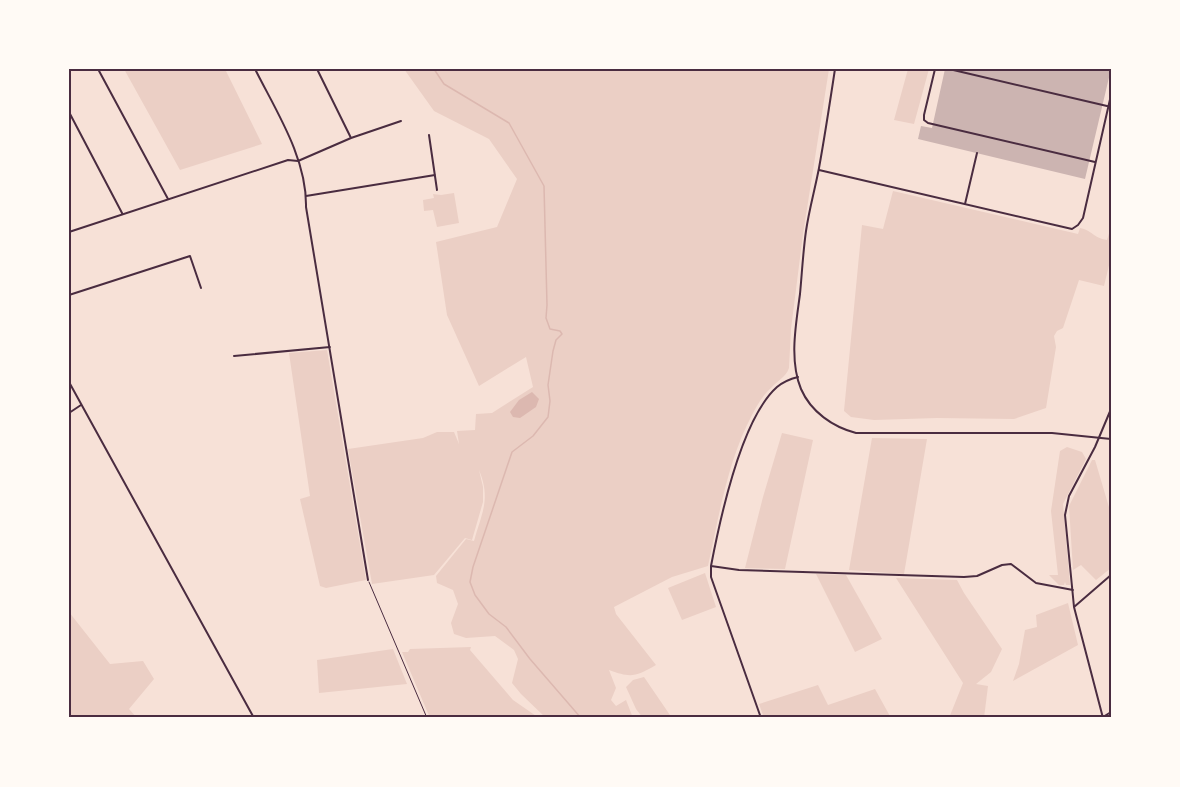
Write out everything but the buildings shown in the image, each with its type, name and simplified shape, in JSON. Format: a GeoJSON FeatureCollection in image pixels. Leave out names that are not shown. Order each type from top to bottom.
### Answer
{"type":"FeatureCollection","features":[{"type":"Feature","properties":{"kind":"street"},"geometry":{"type":"LineString","coordinates":[[98,69],[168,199]]}},
{"type":"Feature","properties":{"kind":"street"},"geometry":{"type":"LineString","coordinates":[[255,69],[295,149],[306,196],[368,580]]}},
{"type":"Feature","properties":{"kind":"street"},"geometry":{"type":"LineString","coordinates":[[317,69],[351,138]]}},
{"type":"Feature","properties":{"kind":"street"},"geometry":{"type":"LineString","coordinates":[[835,69],[819,170],[806,232],[797,321],[795,356],[798,377],[807,399],[819,414],[837,426],[856,433],[1052,433],[1111,440]]}},
{"type":"Feature","properties":{"kind":"street"},"geometry":{"type":"LineString","coordinates":[[936,69],[924,115],[924,120],[928,123],[1095,162]]}},
{"type":"Feature","properties":{"kind":"street"},"geometry":{"type":"LineString","coordinates":[[949,69],[1108,107]]}},
{"type":"Feature","properties":{"kind":"street"},"geometry":{"type":"LineString","coordinates":[[819,170],[1072,229],[1083,218],[1111,94]]}},
{"type":"Feature","properties":{"kind":"street"},"geometry":{"type":"LineString","coordinates":[[69,112],[123,214]]}},
{"type":"Feature","properties":{"kind":"street"},"geometry":{"type":"LineString","coordinates":[[69,232],[288,160],[298,160],[351,138],[401,121]]}},
{"type":"Feature","properties":{"kind":"street"},"geometry":{"type":"LineString","coordinates":[[429,135],[437,190]]}},
{"type":"Feature","properties":{"kind":"street"},"geometry":{"type":"LineString","coordinates":[[965,204],[977,153]]}},
{"type":"Feature","properties":{"kind":"street"},"geometry":{"type":"LineString","coordinates":[[306,196],[435,175]]}},
{"type":"Feature","properties":{"kind":"street"},"geometry":{"type":"LineString","coordinates":[[69,295],[190,256],[201,288]]}},
{"type":"Feature","properties":{"kind":"street"},"geometry":{"type":"LineString","coordinates":[[1111,274],[1111,284]]}},
{"type":"Feature","properties":{"kind":"street"},"geometry":{"type":"LineString","coordinates":[[234,356],[330,347]]}},
{"type":"Feature","properties":{"kind":"street"},"geometry":{"type":"LineString","coordinates":[[761,718],[711,577],[711,566],[735,470],[751,426],[764,403],[777,387],[798,377]]}},
{"type":"Feature","properties":{"kind":"street"},"geometry":{"type":"LineString","coordinates":[[69,382],[255,718]]}},
{"type":"Feature","properties":{"kind":"street"},"geometry":{"type":"LineString","coordinates":[[69,413],[81,405]]}},
{"type":"Feature","properties":{"kind":"street"},"geometry":{"type":"LineString","coordinates":[[1111,409],[1066,506],[1065,515],[1074,607],[1103,718],[1111,712]]}},
{"type":"Feature","properties":{"kind":"street"},"geometry":{"type":"LineString","coordinates":[[711,566],[739,570],[943,578],[977,576],[1002,565],[1011,564],[1036,583],[1073,590]]}},
{"type":"Feature","properties":{"kind":"street"},"geometry":{"type":"LineString","coordinates":[[1074,607],[1111,575]]}},
{"type":"Feature","properties":{"kind":"lane"},"geometry":{"type":"LineString","coordinates":[[368,580],[427,718]]}},
{"type":"Feature","properties":{"kind":"shaded area"},"geometry":{"type":"Polygon","coordinates":[[[124,69],[225,69],[262,144],[180,170],[124,69]]]}},
{"type":"Feature","properties":{"kind":"shaded area"},"geometry":{"type":"Polygon","coordinates":[[[404,69],[829,69],[803,234],[788,371],[760,400],[744,432],[730,469],[708,566],[672,577],[614,607],[616,614],[656,665],[633,675],[609,670],[616,688],[611,700],[616,706],[626,700],[633,718],[546,718],[512,683],[518,659],[514,650],[495,636],[466,638],[454,634],[451,623],[458,604],[453,590],[437,583],[436,576],[466,539],[474,541],[485,498],[483,480],[479,470],[483,487],[483,502],[472,540],[465,538],[434,575],[372,584],[348,449],[423,438],[437,432],[454,432],[459,444],[457,431],[475,430],[476,414],[492,413],[533,387],[526,357],[479,386],[447,315],[436,242],[497,227],[517,179],[489,139],[434,111],[404,69]]]}},
{"type":"Feature","properties":{"kind":"shaded area"},"geometry":{"type":"Polygon","coordinates":[[[908,69],[929,69],[914,124],[894,120],[908,69]]]}},
{"type":"Feature","properties":{"kind":"shaded area"},"geometry":{"type":"Polygon","coordinates":[[[893,191],[1078,234],[1080,228],[1107,240],[1111,227],[1111,257],[1104,286],[1079,280],[1063,328],[1054,336],[1056,347],[1046,408],[1014,419],[874,420],[851,417],[844,411],[862,225],[883,229],[893,191]]]}},
{"type":"Feature","properties":{"kind":"shaded area"},"geometry":{"type":"Polygon","coordinates":[[[454,193],[459,223],[437,227],[433,210],[424,211],[423,200],[434,198],[433,194],[454,193]]]}},
{"type":"Feature","properties":{"kind":"shaded area"},"geometry":{"type":"Polygon","coordinates":[[[327,350],[366,580],[326,588],[320,586],[300,499],[310,496],[289,353],[327,350]]]}},
{"type":"Feature","properties":{"kind":"shaded area"},"geometry":{"type":"Polygon","coordinates":[[[532,392],[539,399],[536,407],[520,418],[513,417],[510,412],[519,400],[532,392]]]}},
{"type":"Feature","properties":{"kind":"shaded area"},"geometry":{"type":"Polygon","coordinates":[[[782,433],[813,440],[785,569],[745,568],[763,497],[782,433]]]}},
{"type":"Feature","properties":{"kind":"shaded area"},"geometry":{"type":"Polygon","coordinates":[[[872,438],[927,439],[904,574],[849,570],[872,438]]]}},
{"type":"Feature","properties":{"kind":"shaded area"},"geometry":{"type":"Polygon","coordinates":[[[1067,447],[1082,452],[1086,459],[1063,504],[1070,585],[1066,585],[1065,582],[1064,585],[1059,585],[1049,575],[1058,575],[1051,511],[1060,451],[1067,447]]]}},
{"type":"Feature","properties":{"kind":"shaded area"},"geometry":{"type":"Polygon","coordinates":[[[1092,460],[1095,460],[1111,514],[1111,568],[1096,580],[1081,565],[1073,570],[1069,506],[1092,460]]]}},
{"type":"Feature","properties":{"kind":"shaded area"},"geometry":{"type":"Polygon","coordinates":[[[705,573],[716,607],[682,620],[668,588],[705,573]]]}},
{"type":"Feature","properties":{"kind":"shaded area"},"geometry":{"type":"Polygon","coordinates":[[[816,574],[846,575],[882,639],[855,652],[816,574]]]}},
{"type":"Feature","properties":{"kind":"shaded area"},"geometry":{"type":"Polygon","coordinates":[[[896,578],[957,580],[1002,649],[991,672],[976,684],[988,686],[984,718],[949,718],[963,683],[896,578]]]}},
{"type":"Feature","properties":{"kind":"shaded area"},"geometry":{"type":"Polygon","coordinates":[[[1068,603],[1078,645],[1013,681],[1019,664],[1025,630],[1037,627],[1036,615],[1068,603]]]}},
{"type":"Feature","properties":{"kind":"shaded area"},"geometry":{"type":"Polygon","coordinates":[[[69,612],[110,664],[143,661],[154,679],[129,709],[137,718],[69,718],[69,612]]]}},
{"type":"Feature","properties":{"kind":"shaded area"},"geometry":{"type":"Polygon","coordinates":[[[471,647],[470,650],[513,700],[539,718],[430,718],[402,652],[408,652],[410,649],[471,647]]]}},
{"type":"Feature","properties":{"kind":"shaded area"},"geometry":{"type":"Polygon","coordinates":[[[393,649],[407,684],[319,693],[317,660],[393,649]]]}},
{"type":"Feature","properties":{"kind":"shaded area"},"geometry":{"type":"Polygon","coordinates":[[[644,677],[672,718],[643,718],[636,709],[626,687],[633,680],[644,677]]]}},
{"type":"Feature","properties":{"kind":"shaded area"},"geometry":{"type":"Polygon","coordinates":[[[818,685],[828,705],[875,689],[891,718],[764,718],[759,704],[818,685]]]}},
{"type":"Feature","properties":{"kind":"waterway"},"geometry":{"type":"LineString","coordinates":[[434,69],[444,84],[509,123],[544,186],[546,318],[550,329],[560,331],[562,334],[556,340],[553,351],[548,385],[550,401],[548,417],[533,436],[512,452],[470,582],[475,595],[489,614],[506,627],[530,659],[581,718]]}}]}
